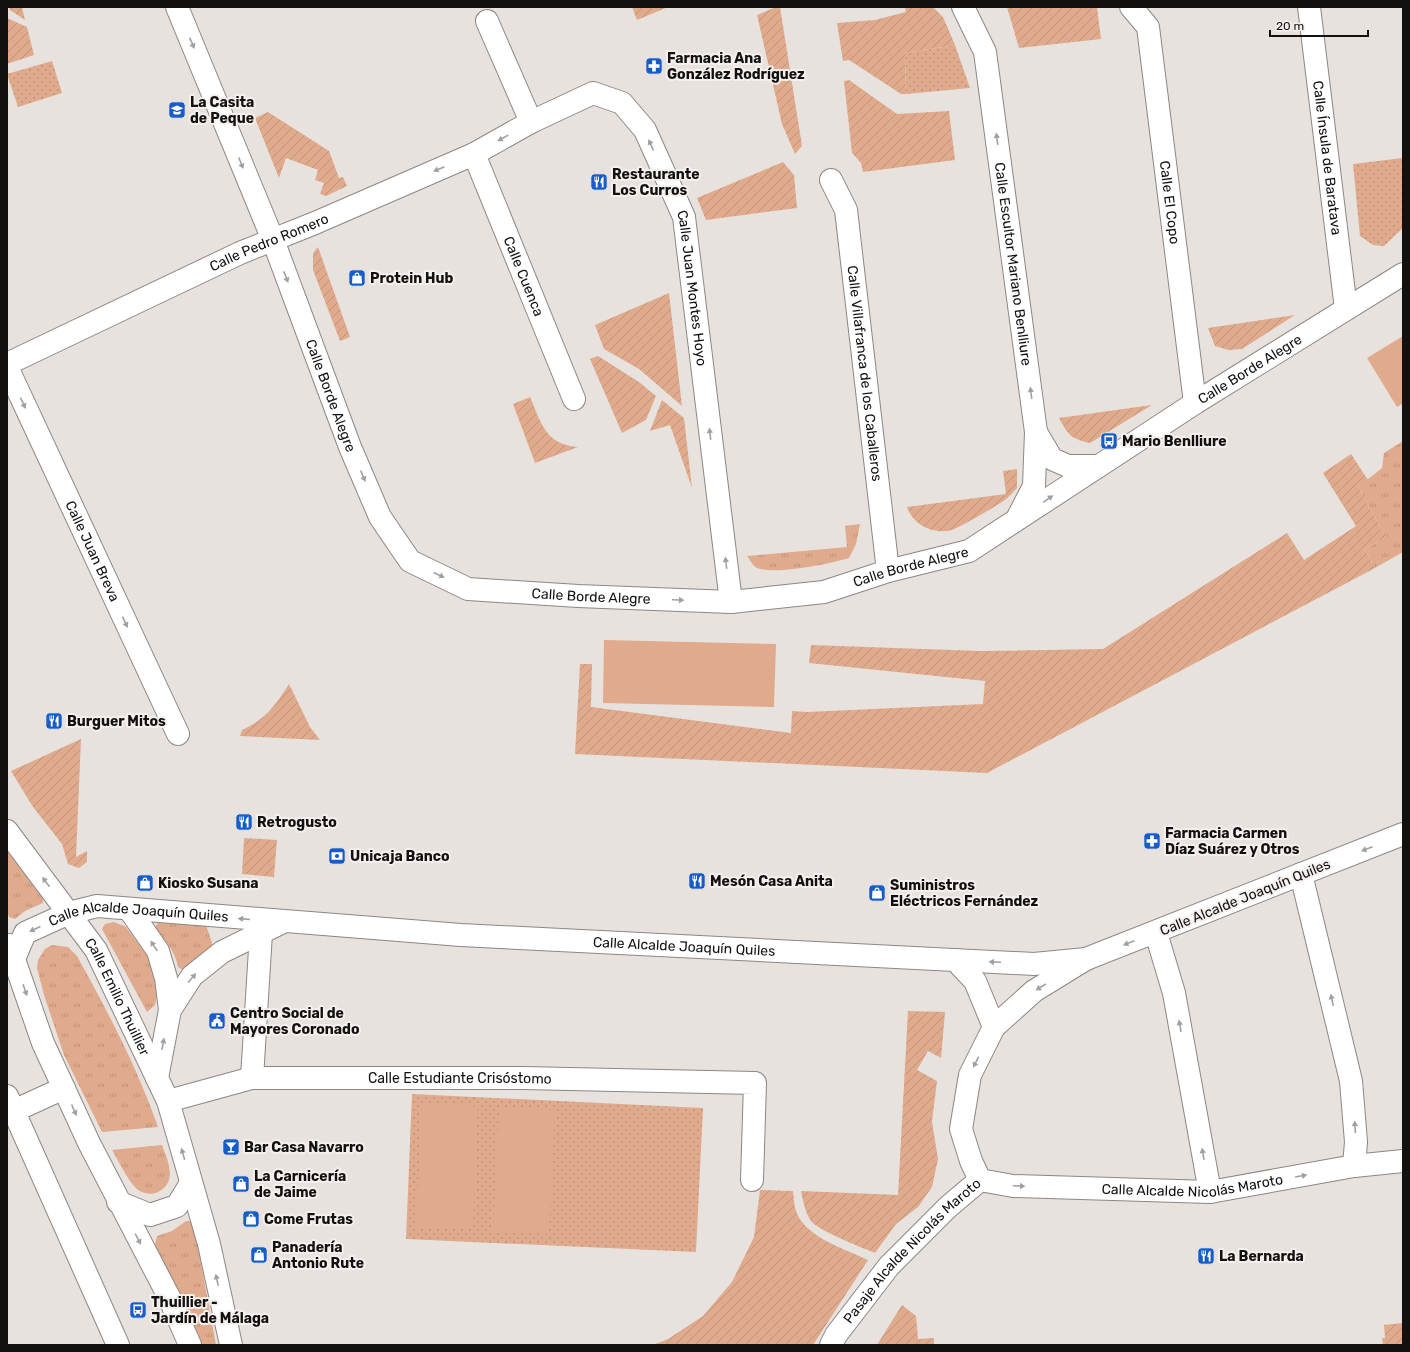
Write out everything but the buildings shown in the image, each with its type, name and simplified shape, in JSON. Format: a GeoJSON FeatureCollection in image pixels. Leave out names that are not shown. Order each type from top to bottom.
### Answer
{"type":"FeatureCollection","features":[{"type":"Feature","properties":{"kind":"street","name":"Calle Borde Alegre"},"geometry":{"type":"LineString","coordinates":[[177,7],[272,240],[350,447],[380,517],[410,561],[468,589],[578,596],[731,602],[824,592],[888,571],[969,551],[1195,403],[1403,274]]}},
{"type":"Feature","properties":{"kind":"street","name":"Calle Escultor Mariano Benlliure"},"geometry":{"type":"LineString","coordinates":[[963,7],[985,52],[1036,432],[1034,486],[1016,521]]}},
{"type":"Feature","properties":{"kind":"street","name":"Calle El Copo"},"geometry":{"type":"LineString","coordinates":[[1131,7],[1148,27],[1195,403]]}},
{"type":"Feature","properties":{"kind":"street","name":"Calle Ínsula de Baratava"},"geometry":{"type":"LineString","coordinates":[[1309,7],[1346,309]]}},
{"type":"Feature","properties":{"kind":"street"},"geometry":{"type":"LineString","coordinates":[[487,21],[532,122]]}},
{"type":"Feature","properties":{"kind":"street","name":"Calle Juan Montes Hoyo"},"geometry":{"type":"LineString","coordinates":[[532,122],[593,93],[622,103],[645,130],[684,217],[731,602]]}},
{"type":"Feature","properties":{"kind":"street","name":"Calle Pedro Romero"},"geometry":{"type":"LineString","coordinates":[[7,364],[233,256],[474,154],[532,122]]}},
{"type":"Feature","properties":{"kind":"street","name":"Calle Cuenca"},"geometry":{"type":"LineString","coordinates":[[474,154],[574,399]]}},
{"type":"Feature","properties":{"kind":"street","name":"Calle Villafranca de los Caballeros"},"geometry":{"type":"LineString","coordinates":[[831,180],[846,210],[888,571]]}},
{"type":"Feature","properties":{"kind":"street","name":"Calle Juan Breva"},"geometry":{"type":"LineString","coordinates":[[7,367],[178,734]]}},
{"type":"Feature","properties":{"kind":"street"},"geometry":{"type":"LineString","coordinates":[[1036,432],[1052,459],[1068,466],[1098,466]]}},
{"type":"Feature","properties":{"kind":"street","name":"Calle Emilio Thuillier"},"geometry":{"type":"LineString","coordinates":[[7,831],[96,950],[168,1101],[209,1244],[231,1345]]}},
{"type":"Feature","properties":{"kind":"street","name":"Calle Alcalde Joaquín Quiles"},"geometry":{"type":"LineString","coordinates":[[994,1027],[1034,991],[1086,959],[1156,933],[1403,834]]}},
{"type":"Feature","properties":{"kind":"street"},"geometry":{"type":"LineString","coordinates":[[1301,874],[1351,1080],[1356,1142],[1354,1166]]}},
{"type":"Feature","properties":{"kind":"street","name":"Calle Alcalde Joaquín Quiles"},"geometry":{"type":"LineString","coordinates":[[10,949],[25,933],[69,912],[97,906],[461,936],[1034,964],[1086,959]]}},
{"type":"Feature","properties":{"kind":"street"},"geometry":{"type":"LineString","coordinates":[[130,909],[158,951],[166,978],[170,1010]]}},
{"type":"Feature","properties":{"kind":"street","name":"Calle Alcalde Joaquín Quiles"},"geometry":{"type":"LineString","coordinates":[[157,1078],[170,1010],[192,976],[222,952],[283,922]]}},
{"type":"Feature","properties":{"kind":"street"},"geometry":{"type":"LineString","coordinates":[[252,1078],[261,933]]}},
{"type":"Feature","properties":{"kind":"street"},"geometry":{"type":"LineString","coordinates":[[1156,933],[1174,993],[1210,1192]]}},
{"type":"Feature","properties":{"kind":"street"},"geometry":{"type":"LineString","coordinates":[[10,949],[43,1043],[89,1143],[118,1202],[169,1297],[190,1345]]}},
{"type":"Feature","properties":{"kind":"street"},"geometry":{"type":"LineString","coordinates":[[955,960],[975,981],[994,1027]]}},
{"type":"Feature","properties":{"kind":"street","name":"Pasaje Alcalde Nicolás Maroto"},"geometry":{"type":"LineString","coordinates":[[831,1345],[836,1335],[889,1266],[948,1206],[980,1180],[971,1161],[961,1128],[970,1074],[994,1027]]}},
{"type":"Feature","properties":{"kind":"street","name":"Calle Estudiante Crisóstomo"},"geometry":{"type":"LineString","coordinates":[[168,1101],[252,1078],[523,1078],[755,1083],[752,1180]]}},
{"type":"Feature","properties":{"kind":"street"},"geometry":{"type":"LineString","coordinates":[[64,1088],[9,1107],[118,1345]]}},
{"type":"Feature","properties":{"kind":"street","name":"Calle Alcalde Nicolás Maroto"},"geometry":{"type":"LineString","coordinates":[[980,1180],[1013,1186],[1210,1192],[1354,1166],[1403,1161]]}},
{"type":"Feature","properties":{"kind":"street"},"geometry":{"type":"LineString","coordinates":[[118,1202],[150,1215],[177,1206],[191,1182]]}},
{"type":"Feature","properties":{"kind":"green space"},"geometry":{"type":"Polygon","coordinates":[[[9,7],[22,7],[25,20],[10,10],[9,7]]]}},
{"type":"Feature","properties":{"kind":"green space"},"geometry":{"type":"Polygon","coordinates":[[[632,7],[668,7],[637,20],[632,7]]]}},
{"type":"Feature","properties":{"kind":"green space"},"geometry":{"type":"Polygon","coordinates":[[[776,7],[780,7],[802,146],[795,154],[782,124],[757,15],[776,7]]]}},
{"type":"Feature","properties":{"kind":"green space"},"geometry":{"type":"Polygon","coordinates":[[[905,7],[933,7],[943,17],[955,45],[905,53],[906,94],[901,94],[849,60],[843,61],[837,23],[875,20],[906,12],[905,7]]]}},
{"type":"Feature","properties":{"kind":"green space"},"geometry":{"type":"Polygon","coordinates":[[[1007,7],[1097,7],[1101,39],[1019,48],[1007,7]]]}},
{"type":"Feature","properties":{"kind":"green space"},"geometry":{"type":"Polygon","coordinates":[[[7,18],[27,27],[34,55],[7,64],[7,18]]]}},
{"type":"Feature","properties":{"kind":"green space"},"geometry":{"type":"Polygon","coordinates":[[[955,45],[970,88],[906,94],[905,53],[955,45]]]}},
{"type":"Feature","properties":{"kind":"green space"},"geometry":{"type":"Polygon","coordinates":[[[52,61],[62,93],[18,107],[7,74],[52,61]]]}},
{"type":"Feature","properties":{"kind":"green space"},"geometry":{"type":"Polygon","coordinates":[[[849,80],[897,114],[949,111],[955,160],[863,172],[861,163],[852,153],[844,81],[849,80]]]}},
{"type":"Feature","properties":{"kind":"green space"},"geometry":{"type":"Polygon","coordinates":[[[268,112],[329,151],[339,178],[343,177],[347,186],[326,196],[320,194],[324,183],[315,180],[318,170],[286,158],[279,178],[255,118],[268,112]]]}},
{"type":"Feature","properties":{"kind":"green space"},"geometry":{"type":"Polygon","coordinates":[[[1403,158],[1403,228],[1384,246],[1373,245],[1360,236],[1353,164],[1403,158]]]}},
{"type":"Feature","properties":{"kind":"green space"},"geometry":{"type":"Polygon","coordinates":[[[783,162],[794,175],[797,208],[706,220],[697,198],[783,162]]]}},
{"type":"Feature","properties":{"kind":"green space"},"geometry":{"type":"Polygon","coordinates":[[[318,247],[350,337],[340,341],[313,270],[313,253],[318,247]]]}},
{"type":"Feature","properties":{"kind":"green space"},"geometry":{"type":"Polygon","coordinates":[[[669,293],[682,406],[639,369],[604,349],[595,325],[669,293]]]}},
{"type":"Feature","properties":{"kind":"green space"},"geometry":{"type":"Polygon","coordinates":[[[1295,315],[1242,349],[1228,350],[1215,346],[1208,328],[1295,315]]]}},
{"type":"Feature","properties":{"kind":"green space"},"geometry":{"type":"Polygon","coordinates":[[[1403,336],[1403,403],[1397,407],[1367,358],[1403,336]]]}},
{"type":"Feature","properties":{"kind":"green space"},"geometry":{"type":"Polygon","coordinates":[[[598,356],[639,382],[656,396],[646,420],[622,433],[590,359],[598,356]]]}},
{"type":"Feature","properties":{"kind":"green space"},"geometry":{"type":"Polygon","coordinates":[[[530,397],[546,431],[559,442],[578,447],[535,463],[513,404],[530,397]]]}},
{"type":"Feature","properties":{"kind":"green space"},"geometry":{"type":"Polygon","coordinates":[[[662,400],[684,418],[692,488],[670,425],[650,431],[662,400]]]}},
{"type":"Feature","properties":{"kind":"green space"},"geometry":{"type":"Polygon","coordinates":[[[1152,405],[1090,443],[1074,438],[1065,429],[1059,418],[1152,405]]]}},
{"type":"Feature","properties":{"kind":"green space"},"geometry":{"type":"Polygon","coordinates":[[[1403,441],[1403,552],[1375,568],[1365,549],[1386,537],[1358,487],[1382,468],[1384,453],[1403,441]]]}},
{"type":"Feature","properties":{"kind":"green space"},"geometry":{"type":"Polygon","coordinates":[[[1351,454],[1368,480],[1358,487],[1386,537],[1365,549],[1375,568],[987,773],[575,754],[580,664],[592,664],[591,707],[791,733],[792,711],[807,712],[983,704],[985,681],[809,663],[811,645],[980,651],[1103,649],[1287,533],[1304,560],[1356,526],[1323,473],[1351,454]]]}},
{"type":"Feature","properties":{"kind":"green space"},"geometry":{"type":"Polygon","coordinates":[[[1017,469],[1017,488],[1009,497],[988,511],[952,530],[931,530],[919,524],[914,519],[907,507],[1006,494],[1003,471],[1017,469]]]}},
{"type":"Feature","properties":{"kind":"green space"},"geometry":{"type":"Polygon","coordinates":[[[860,524],[856,544],[849,558],[816,566],[766,570],[757,568],[747,556],[847,547],[845,526],[860,524]]]}},
{"type":"Feature","properties":{"kind":"green space"},"geometry":{"type":"Polygon","coordinates":[[[604,640],[776,644],[774,707],[603,703],[604,640]]]}},
{"type":"Feature","properties":{"kind":"green space"},"geometry":{"type":"Polygon","coordinates":[[[289,684],[310,727],[320,740],[240,736],[242,730],[258,721],[269,711],[289,684]]]}},
{"type":"Feature","properties":{"kind":"green space"},"geometry":{"type":"Polygon","coordinates":[[[81,739],[76,857],[87,851],[87,862],[79,868],[68,864],[62,844],[33,807],[11,771],[81,739]]]}},
{"type":"Feature","properties":{"kind":"green space"},"geometry":{"type":"Polygon","coordinates":[[[244,838],[277,840],[274,877],[242,874],[244,838]]]}},
{"type":"Feature","properties":{"kind":"green space"},"geometry":{"type":"Polygon","coordinates":[[[7,851],[43,899],[43,903],[25,911],[15,919],[9,917],[7,911],[7,851]]]}},
{"type":"Feature","properties":{"kind":"green space"},"geometry":{"type":"Polygon","coordinates":[[[114,922],[126,927],[155,966],[158,991],[155,1005],[147,1012],[102,929],[105,924],[114,922]]]}},
{"type":"Feature","properties":{"kind":"green space"},"geometry":{"type":"Polygon","coordinates":[[[158,923],[206,925],[213,946],[187,969],[183,970],[178,967],[172,951],[154,928],[158,923]]]}},
{"type":"Feature","properties":{"kind":"green space"},"geometry":{"type":"Polygon","coordinates":[[[52,945],[68,947],[77,956],[121,1040],[141,1083],[158,1127],[102,1132],[64,1055],[44,995],[37,968],[38,960],[45,949],[52,945]]]}},
{"type":"Feature","properties":{"kind":"green space"},"geometry":{"type":"Polygon","coordinates":[[[908,1011],[945,1012],[941,1058],[928,1051],[917,1070],[937,1081],[932,1122],[938,1159],[932,1187],[918,1207],[896,1224],[875,1253],[815,1225],[807,1214],[801,1191],[898,1195],[908,1011]]]}},
{"type":"Feature","properties":{"kind":"green space"},"geometry":{"type":"Polygon","coordinates":[[[412,1094],[703,1108],[696,1252],[406,1239],[412,1094]]]}},
{"type":"Feature","properties":{"kind":"green space"},"geometry":{"type":"Polygon","coordinates":[[[422,1103],[478,1106],[473,1229],[416,1227],[422,1103]]]}},
{"type":"Feature","properties":{"kind":"green space"},"geometry":{"type":"Polygon","coordinates":[[[499,1108],[555,1110],[549,1234],[493,1232],[499,1108]]]}},
{"type":"Feature","properties":{"kind":"green space"},"geometry":{"type":"Polygon","coordinates":[[[162,1145],[169,1164],[170,1177],[168,1183],[164,1188],[154,1194],[142,1192],[136,1188],[129,1179],[112,1150],[162,1145]]]}},
{"type":"Feature","properties":{"kind":"green space"},"geometry":{"type":"Polygon","coordinates":[[[760,1190],[793,1191],[798,1216],[811,1231],[829,1242],[868,1260],[813,1345],[653,1345],[668,1339],[703,1316],[732,1282],[754,1237],[760,1190]]]}},
{"type":"Feature","properties":{"kind":"green space"},"geometry":{"type":"Polygon","coordinates":[[[186,1221],[191,1221],[194,1225],[216,1345],[202,1345],[155,1245],[157,1236],[172,1231],[186,1221]]]}},
{"type":"Feature","properties":{"kind":"green space"},"geometry":{"type":"Polygon","coordinates":[[[902,1305],[916,1316],[918,1339],[934,1338],[934,1345],[877,1345],[902,1305]]]}},
{"type":"Feature","properties":{"kind":"green space"},"geometry":{"type":"Polygon","coordinates":[[[1403,1323],[1403,1345],[1383,1345],[1382,1338],[1385,1338],[1384,1325],[1403,1323]]]}},
{"type":"Feature","properties":{"kind":"place","name":"Farmacia Ana González Rodríguez"},"geometry":{"type":"Point","coordinates":[654,66]}},
{"type":"Feature","properties":{"kind":"place","name":"La Casita de Peque"},"geometry":{"type":"Point","coordinates":[177,110]}},
{"type":"Feature","properties":{"kind":"place","name":"Restaurante Los Curros"},"geometry":{"type":"Point","coordinates":[599,182]}},
{"type":"Feature","properties":{"kind":"place","name":"Protein Hub"},"geometry":{"type":"Point","coordinates":[357,278]}},
{"type":"Feature","properties":{"kind":"place","name":"Mario Benlliure"},"geometry":{"type":"Point","coordinates":[1109,441]}},
{"type":"Feature","properties":{"kind":"place","name":"Burguer Mitos"},"geometry":{"type":"Point","coordinates":[54,721]}},
{"type":"Feature","properties":{"kind":"place","name":"Retrogusto"},"geometry":{"type":"Point","coordinates":[244,822]}},
{"type":"Feature","properties":{"kind":"place","name":"Farmacia Carmen Díaz Suárez y Otros"},"geometry":{"type":"Point","coordinates":[1152,841]}},
{"type":"Feature","properties":{"kind":"place","name":"Unicaja Banco"},"geometry":{"type":"Point","coordinates":[337,856]}},
{"type":"Feature","properties":{"kind":"place","name":"Mesón Casa Anita"},"geometry":{"type":"Point","coordinates":[697,881]}},
{"type":"Feature","properties":{"kind":"place","name":"Kiosko Susana"},"geometry":{"type":"Point","coordinates":[145,883]}},
{"type":"Feature","properties":{"kind":"place","name":"Suministros Eléctricos Fernández"},"geometry":{"type":"Point","coordinates":[877,893]}},
{"type":"Feature","properties":{"kind":"place","name":"Centro Social de Mayores Coronado"},"geometry":{"type":"Point","coordinates":[217,1021]}},
{"type":"Feature","properties":{"kind":"place","name":"Bar Casa Navarro"},"geometry":{"type":"Point","coordinates":[231,1147]}},
{"type":"Feature","properties":{"kind":"place","name":"La Carnicería de Jaime"},"geometry":{"type":"Point","coordinates":[241,1184]}},
{"type":"Feature","properties":{"kind":"place","name":"Come Frutas"},"geometry":{"type":"Point","coordinates":[251,1219]}},
{"type":"Feature","properties":{"kind":"place","name":"Panadería Antonio Rute"},"geometry":{"type":"Point","coordinates":[259,1255]}},
{"type":"Feature","properties":{"kind":"place","name":"La Bernarda"},"geometry":{"type":"Point","coordinates":[1206,1256]}},
{"type":"Feature","properties":{"kind":"place","name":"Thuillier - Jardín de Málaga"},"geometry":{"type":"Point","coordinates":[138,1310]}}]}
